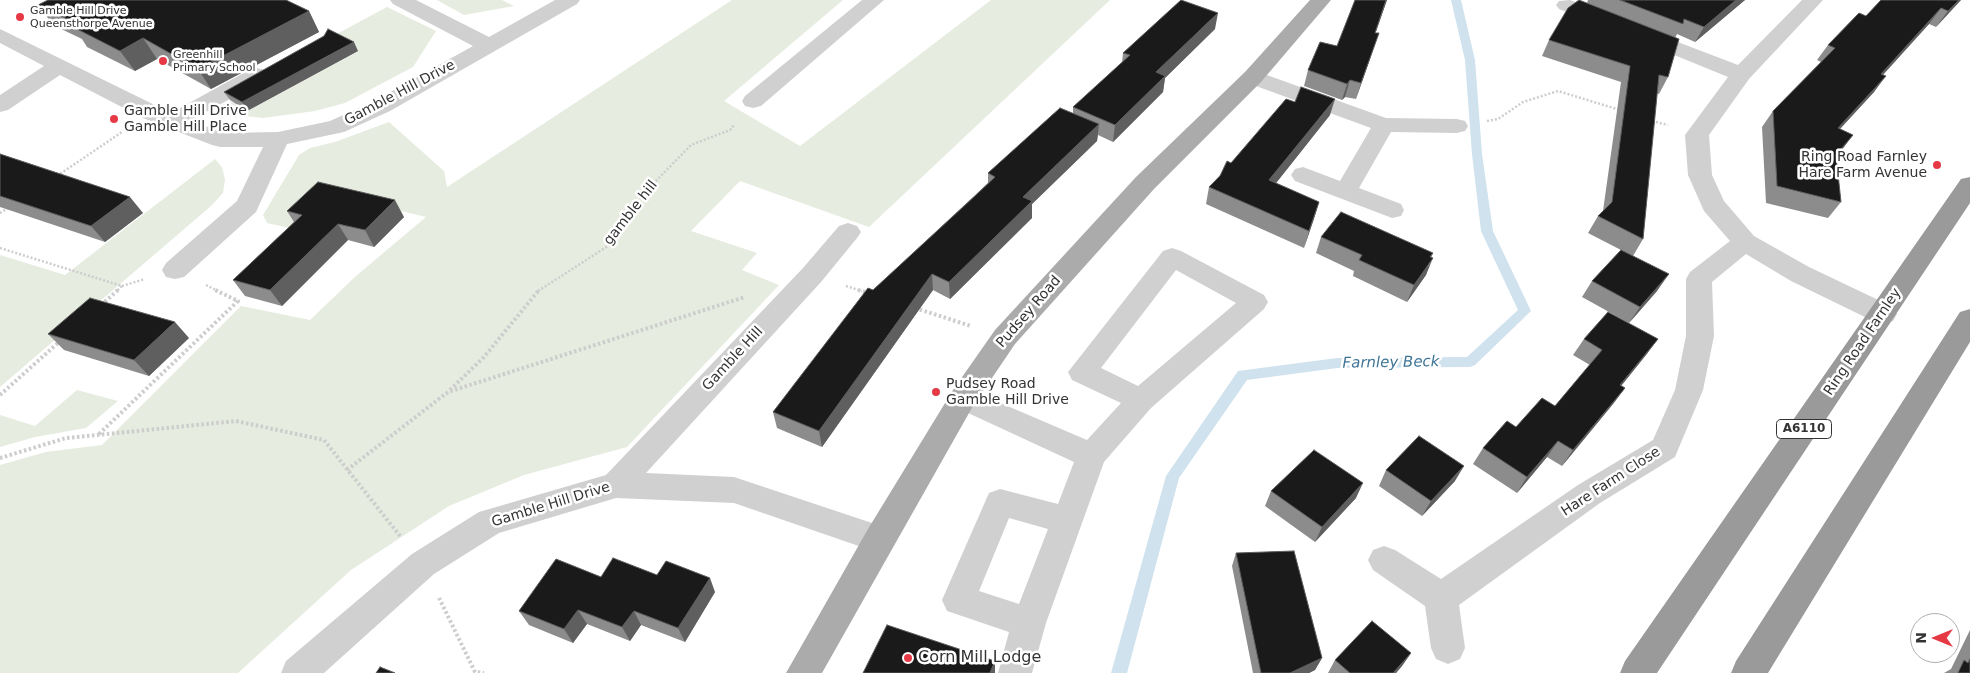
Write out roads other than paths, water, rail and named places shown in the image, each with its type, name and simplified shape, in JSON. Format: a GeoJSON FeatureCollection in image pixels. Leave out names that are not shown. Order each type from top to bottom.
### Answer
{"type":"FeatureCollection","features":[{"type":"Feature","properties":{"kind":"highway","name":"Ring Road Farnley"},"geometry":{"type":"LineString","coordinates":[[1637,673],[1970,185]]}},
{"type":"Feature","properties":{"kind":"highway"},"geometry":{"type":"LineString","coordinates":[[1748,673],[1970,319]]}},
{"type":"Feature","properties":{"kind":"main road","name":"Pudsey Road"},"geometry":{"type":"LineString","coordinates":[[803,673],[879,539],[963,398],[1005,337],[1145,183],[1253,77],[1321,0]]}},
{"type":"Feature","properties":{"kind":"street"},"geometry":{"type":"LineString","coordinates":[[400,0],[490,46]]}},
{"type":"Feature","properties":{"kind":"street","name":"Gamble Hill Drive"},"geometry":{"type":"LineString","coordinates":[[0,35],[151,113],[220,140],[278,139],[343,124],[382,106],[570,0]]}},
{"type":"Feature","properties":{"kind":"street"},"geometry":{"type":"LineString","coordinates":[[753,101],[874,0]]}},
{"type":"Feature","properties":{"kind":"street"},"geometry":{"type":"LineString","coordinates":[[1813,0],[1741,74],[1697,135],[1700,175],[1713,205],[1745,242],[1800,274],[1883,314]]}},
{"type":"Feature","properties":{"kind":"street"},"geometry":{"type":"LineString","coordinates":[[1566,5],[1741,74]]}},
{"type":"Feature","properties":{"kind":"street"},"geometry":{"type":"LineString","coordinates":[[173,121],[277,63]]}},
{"type":"Feature","properties":{"kind":"street"},"geometry":{"type":"LineString","coordinates":[[0,105],[60,66]]}},
{"type":"Feature","properties":{"kind":"street"},"geometry":{"type":"LineString","coordinates":[[1253,77],[1384,125],[1456,126]]}},
{"type":"Feature","properties":{"kind":"street"},"geometry":{"type":"LineString","coordinates":[[1345,192],[1384,125]]}},
{"type":"Feature","properties":{"kind":"street"},"geometry":{"type":"LineString","coordinates":[[175,270],[247,206],[278,139]]}},
{"type":"Feature","properties":{"kind":"street"},"geometry":{"type":"LineString","coordinates":[[1302,175],[1392,210]]}},
{"type":"Feature","properties":{"kind":"street","name":"Gamble Hill"},"geometry":{"type":"LineString","coordinates":[[616,485],[812,275],[848,232]]}},
{"type":"Feature","properties":{"kind":"street","name":"Hare Farm Close"},"geometry":{"type":"LineString","coordinates":[[1441,598],[1589,494],[1664,448],[1689,390],[1700,336],[1699,279],[1745,242]]}},
{"type":"Feature","properties":{"kind":"street"},"geometry":{"type":"LineString","coordinates":[[1015,673],[1029,623],[1091,456],[1141,400],[1255,302],[1172,257],[1082,372],[1141,400]]}},
{"type":"Feature","properties":{"kind":"street"},"geometry":{"type":"LineString","coordinates":[[963,398],[1091,456]]}},
{"type":"Feature","properties":{"kind":"street","name":"Gamble Hill Drive"},"geometry":{"type":"LineString","coordinates":[[298,673],[423,564],[490,522],[616,485],[734,490],[879,539]]}},
{"type":"Feature","properties":{"kind":"street"},"geometry":{"type":"LineString","coordinates":[[1029,623],[959,600],[1000,502],[1066,520]]}},
{"type":"Feature","properties":{"kind":"street"},"geometry":{"type":"LineString","coordinates":[[1384,560],[1441,598],[1448,648]]}},
{"type":"Feature","properties":{"kind":"waterway","name":"Farnley Beck"},"geometry":{"type":"LineString","coordinates":[[1119,673],[1173,476],[1243,375],[1337,363],[1470,362],[1525,311],[1487,231],[1477,154],[1470,60],[1456,0]]}},
{"type":"Feature","properties":{"kind":"place","name":"Gamble Hill Drive Queensthorpe Avenue"},"geometry":{"type":"Point","coordinates":[20,17]}},
{"type":"Feature","properties":{"kind":"place","name":"Greenhill Primary School"},"geometry":{"type":"Point","coordinates":[163,61]}},
{"type":"Feature","properties":{"kind":"place","name":"Gamble Hill Drive Gamble Hill Place"},"geometry":{"type":"Point","coordinates":[114,119]}},
{"type":"Feature","properties":{"kind":"place","name":"Ring Road Farnley Hare Farm Avenue"},"geometry":{"type":"Point","coordinates":[1937,165]}},
{"type":"Feature","properties":{"kind":"place","name":"Pudsey Road Gamble Hill Drive"},"geometry":{"type":"Point","coordinates":[936,392]}},
{"type":"Feature","properties":{"kind":"place","name":"Corn Mill Lodge"},"geometry":{"type":"Point","coordinates":[908,658]}}]}
